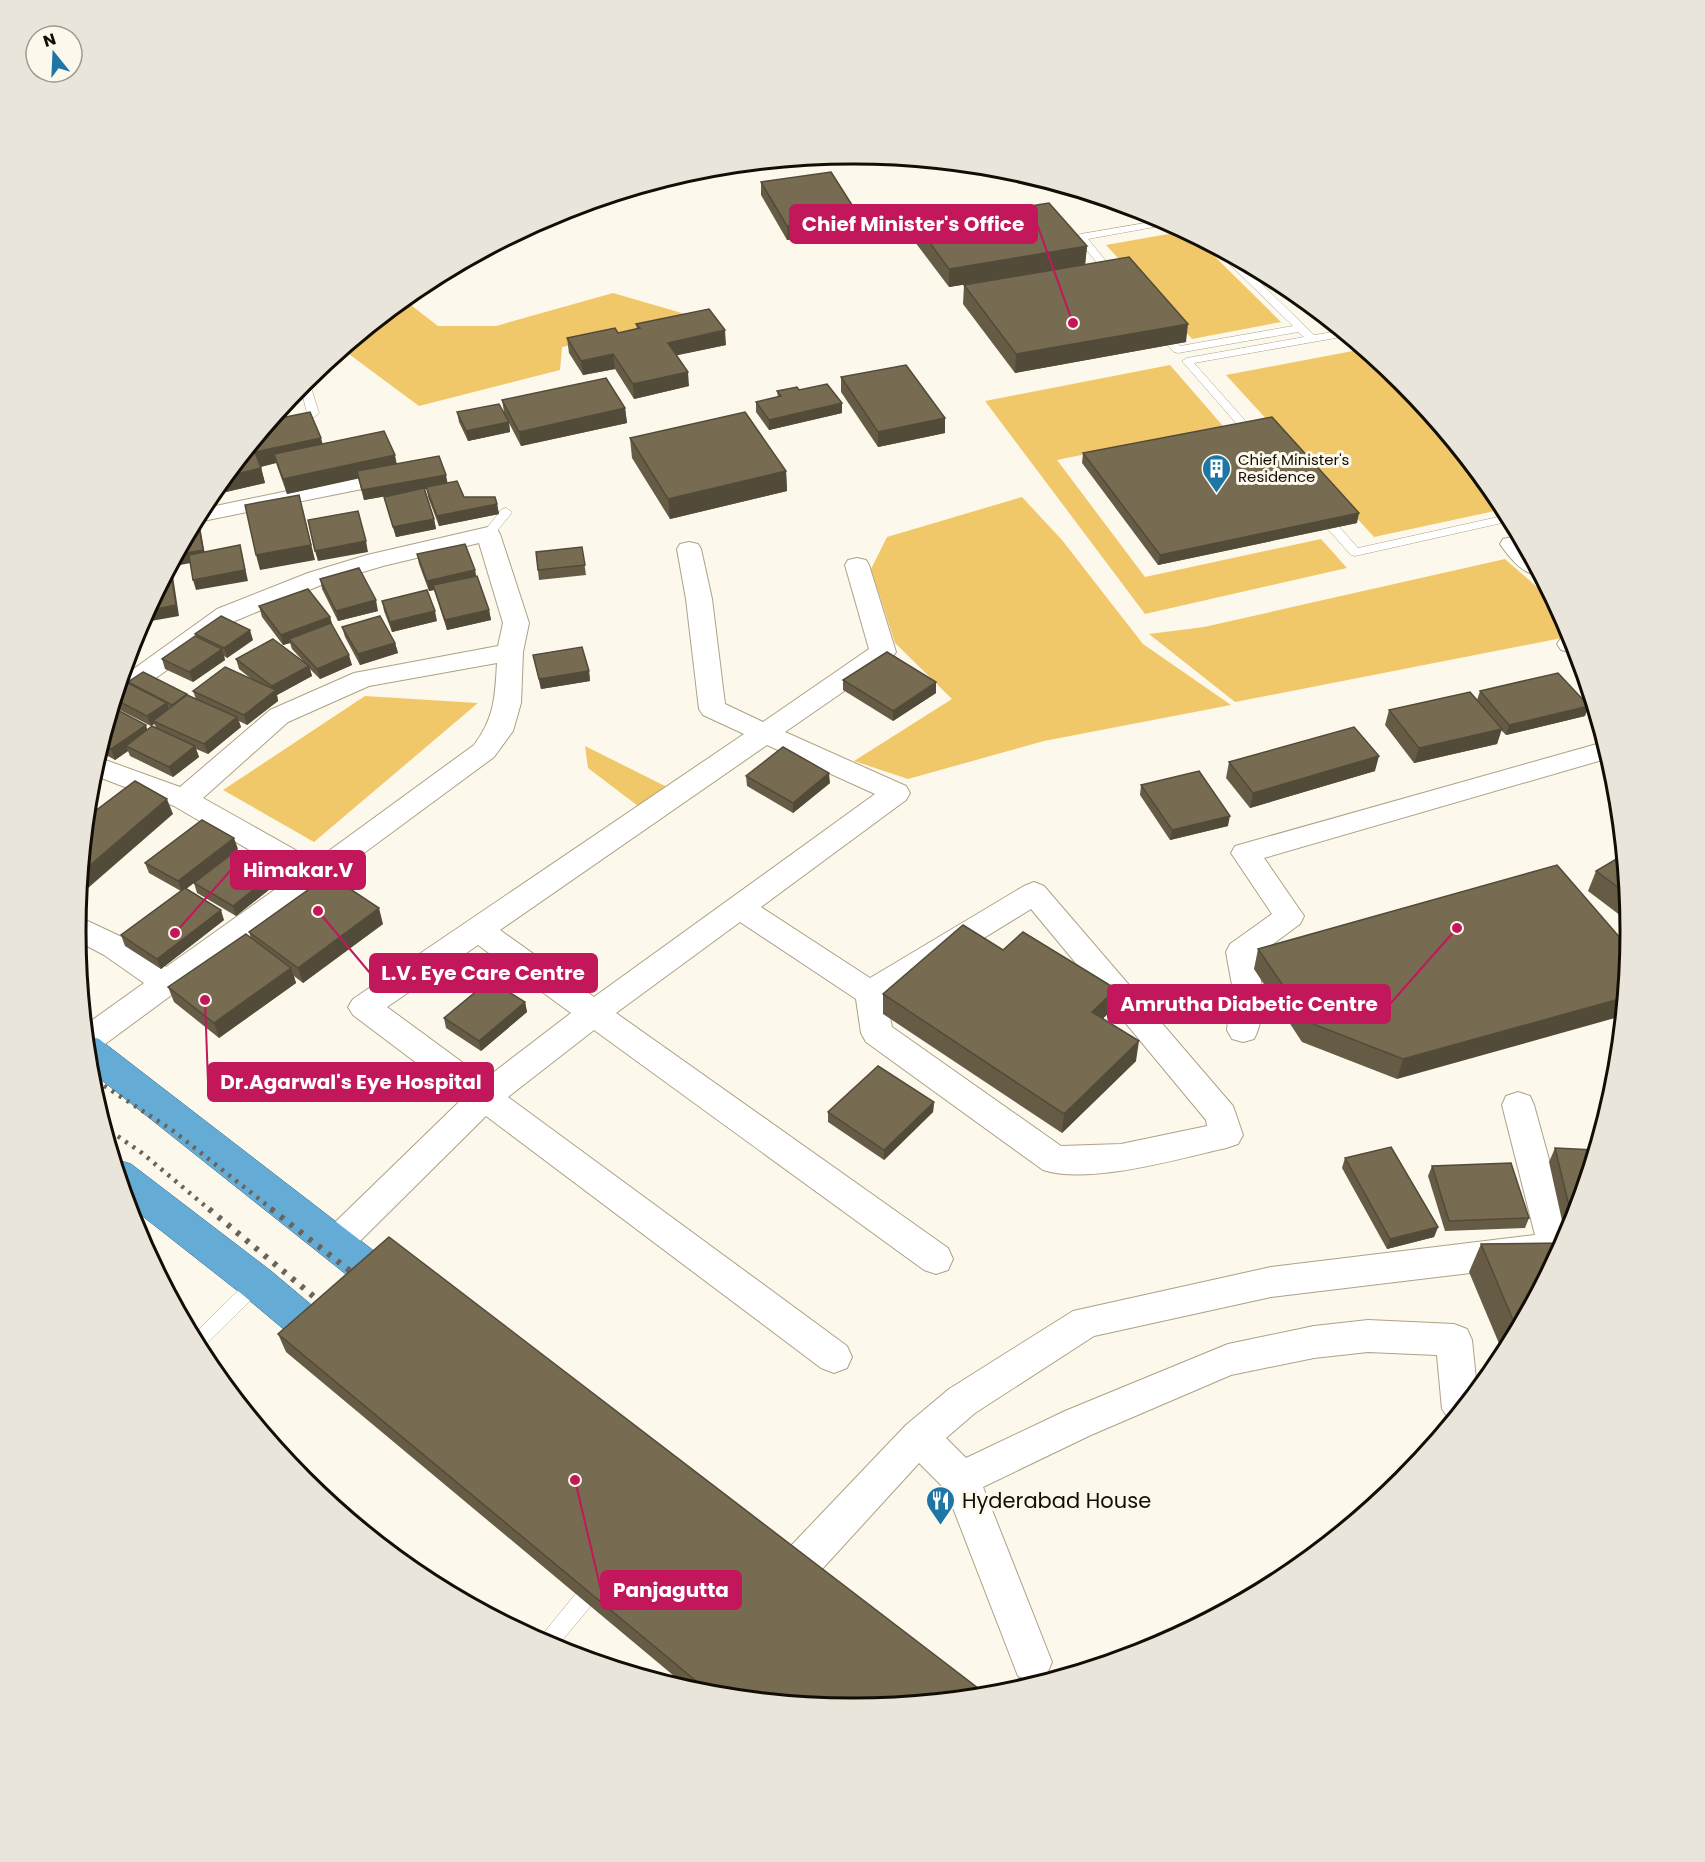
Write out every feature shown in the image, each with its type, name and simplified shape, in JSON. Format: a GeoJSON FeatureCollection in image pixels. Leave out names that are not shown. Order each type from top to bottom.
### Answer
{"type":"FeatureCollection","features":[{"type":"Feature","properties":{"kind":"highway"},"geometry":{"type":"LineString","coordinates":[[96,1056],[420,1310]]}},
{"type":"Feature","properties":{"kind":"highway"},"geometry":{"type":"LineString","coordinates":[[128,1183],[257,1283],[358,1370]]}},
{"type":"Feature","properties":{"kind":"street"},"geometry":{"type":"LineString","coordinates":[[209,514],[354,484]]}},
{"type":"Feature","properties":{"kind":"street"},"geometry":{"type":"LineString","coordinates":[[93,1036],[484,751],[499,731],[508,703],[510,652],[516,623],[488,534],[376,560],[317,578],[226,615],[125,688]]}},
{"type":"Feature","properties":{"kind":"street"},"geometry":{"type":"LineString","coordinates":[[1512,544],[1518,550]]}},
{"type":"Feature","properties":{"kind":"street"},"geometry":{"type":"LineString","coordinates":[[335,1244],[484,1097],[594,1013],[896,793],[712,709],[699,599],[689,549]]}},
{"type":"Feature","properties":{"kind":"street"},"geometry":{"type":"LineString","coordinates":[[834,1358],[364,1007],[883,652],[857,565]]}},
{"type":"Feature","properties":{"kind":"street"},"geometry":{"type":"LineString","coordinates":[[184,799],[279,716],[363,679],[510,652]]}},
{"type":"Feature","properties":{"kind":"street"},"geometry":{"type":"LineString","coordinates":[[1243,1030],[1246,985],[1241,952],[1289,916],[1245,853],[1598,752]]}},
{"type":"Feature","properties":{"kind":"street"},"geometry":{"type":"LineString","coordinates":[[103,768],[184,799],[316,875]]}},
{"type":"Feature","properties":{"kind":"street"},"geometry":{"type":"LineString","coordinates":[[739,907],[870,993],[877,1034],[1055,1160],[1121,1158],[1226,1135],[1221,1115],[1034,893],[870,993]]}},
{"type":"Feature","properties":{"kind":"street"},"geometry":{"type":"LineString","coordinates":[[478,930],[936,1259]]}},
{"type":"Feature","properties":{"kind":"street"},"geometry":{"type":"LineString","coordinates":[[86,932],[115,947],[167,982]]}},
{"type":"Feature","properties":{"kind":"street"},"geometry":{"type":"LineString","coordinates":[[1518,1105],[1555,1238]]}},
{"type":"Feature","properties":{"kind":"street"},"geometry":{"type":"LineString","coordinates":[[777,1589],[919,1437],[962,1401],[1086,1322],[1271,1282],[1550,1249]]}},
{"type":"Feature","properties":{"kind":"street"},"geometry":{"type":"LineString","coordinates":[[962,1479],[1078,1423],[1228,1359],[1314,1342],[1368,1336],[1454,1340],[1467,1389]]}},
{"type":"Feature","properties":{"kind":"street"},"geometry":{"type":"LineString","coordinates":[[919,1437],[962,1479],[1032,1662]]}},
{"type":"Feature","properties":{"kind":"lane"},"geometry":{"type":"LineString","coordinates":[[1122,286],[1081,237],[1152,225]]}},
{"type":"Feature","properties":{"kind":"lane"},"geometry":{"type":"LineString","coordinates":[[1242,271],[1311,339]]}},
{"type":"Feature","properties":{"kind":"lane"},"geometry":{"type":"LineString","coordinates":[[1151,320],[1178,351],[1301,328]]}},
{"type":"Feature","properties":{"kind":"lane"},"geometry":{"type":"LineString","coordinates":[[1263,448],[1187,361],[1335,335]]}},
{"type":"Feature","properties":{"kind":"lane"},"geometry":{"type":"LineString","coordinates":[[274,427],[296,424],[310,417],[313,413],[307,392]]}},
{"type":"Feature","properties":{"kind":"lane"},"geometry":{"type":"LineString","coordinates":[[1311,502],[1355,552],[1499,520]]}},
{"type":"Feature","properties":{"kind":"lane"},"geometry":{"type":"LineString","coordinates":[[488,534],[506,512]]}},
{"type":"Feature","properties":{"kind":"lane"},"geometry":{"type":"LineString","coordinates":[[203,1337],[257,1283]]}},
{"type":"Feature","properties":{"kind":"lane"},"geometry":{"type":"LineString","coordinates":[[552,1637],[592,1588]]}},
{"type":"Feature","properties":{"kind":"shaded area"},"geometry":{"type":"Polygon","coordinates":[[[1171,233],[1212,254],[1281,322],[1192,339],[1106,245],[1171,233]]]}},
{"type":"Feature","properties":{"kind":"shaded area"},"geometry":{"type":"Polygon","coordinates":[[[613,293],[699,318],[562,347],[560,370],[419,406],[348,353],[410,305],[438,326],[496,326],[613,293]]]}},
{"type":"Feature","properties":{"kind":"shaded area"},"geometry":{"type":"Polygon","coordinates":[[[1354,351],[1429,425],[1461,464],[1494,511],[1374,537],[1226,375],[1354,351]]]}},
{"type":"Feature","properties":{"kind":"shaded area"},"geometry":{"type":"Polygon","coordinates":[[[1170,365],[1223,426],[1057,460],[1145,577],[1321,539],[1347,568],[1145,614],[985,401],[1170,365]]]}},
{"type":"Feature","properties":{"kind":"shaded area"},"geometry":{"type":"Polygon","coordinates":[[[1022,497],[1062,540],[1143,644],[1231,705],[1044,741],[908,779],[854,761],[952,699],[895,643],[871,569],[887,537],[1022,497]]]}},
{"type":"Feature","properties":{"kind":"shaded area"},"geometry":{"type":"Polygon","coordinates":[[[1505,559],[1539,590],[1561,638],[1235,702],[1149,634],[1204,627],[1505,559]]]}},
{"type":"Feature","properties":{"kind":"shaded area"},"geometry":{"type":"Polygon","coordinates":[[[365,696],[478,703],[314,842],[223,790],[365,696]]]}},
{"type":"Feature","properties":{"kind":"shaded area"},"geometry":{"type":"Polygon","coordinates":[[[585,746],[667,787],[638,806],[588,768],[585,746]]]}},
{"type":"Feature","properties":{"kind":"building"},"geometry":{"type":"Polygon","coordinates":[[[831,172],[859,216],[787,226],[761,182],[831,172]]]}},
{"type":"Feature","properties":{"kind":"building"},"geometry":{"type":"Polygon","coordinates":[[[1049,203],[1087,246],[949,269],[916,224],[1049,203]]]}},
{"type":"Feature","properties":{"kind":"building"},"geometry":{"type":"Polygon","coordinates":[[[1129,257],[1188,324],[1016,354],[964,285],[1129,257]]]}},
{"type":"Feature","properties":{"kind":"building"},"geometry":{"type":"Polygon","coordinates":[[[709,309],[725,330],[668,343],[688,372],[633,384],[613,354],[581,361],[567,338],[615,328],[618,333],[640,328],[636,324],[709,309]]]}},
{"type":"Feature","properties":{"kind":"building"},"geometry":{"type":"Polygon","coordinates":[[[906,365],[945,418],[878,432],[841,377],[906,365]]]}},
{"type":"Feature","properties":{"kind":"building"},"geometry":{"type":"Polygon","coordinates":[[[606,378],[625,408],[519,432],[502,400],[606,378]]]}},
{"type":"Feature","properties":{"kind":"building"},"geometry":{"type":"Polygon","coordinates":[[[827,384],[842,403],[769,420],[756,402],[781,396],[777,391],[797,387],[799,390],[827,384]]]}},
{"type":"Feature","properties":{"kind":"building"},"geometry":{"type":"Polygon","coordinates":[[[499,404],[509,422],[466,431],[457,412],[499,404]]]}},
{"type":"Feature","properties":{"kind":"building"},"geometry":{"type":"Polygon","coordinates":[[[310,412],[321,438],[255,452],[261,468],[237,474],[244,464],[283,418],[310,412]]]}},
{"type":"Feature","properties":{"kind":"building"},"geometry":{"type":"Polygon","coordinates":[[[745,412],[786,471],[668,499],[630,438],[745,412]]]}},
{"type":"Feature","properties":{"kind":"building","name":"Chief Minister's Residence"},"geometry":{"type":"Polygon","coordinates":[[[1272,417],[1359,513],[1160,555],[1083,453],[1272,417]]]}},
{"type":"Feature","properties":{"kind":"building"},"geometry":{"type":"Polygon","coordinates":[[[384,431],[395,455],[283,479],[274,454],[384,431]]]}},
{"type":"Feature","properties":{"kind":"building"},"geometry":{"type":"Polygon","coordinates":[[[439,456],[446,475],[362,490],[357,471],[439,456]]]}},
{"type":"Feature","properties":{"kind":"building"},"geometry":{"type":"Polygon","coordinates":[[[457,481],[464,497],[495,497],[497,504],[437,516],[426,487],[457,481]]]}},
{"type":"Feature","properties":{"kind":"building"},"geometry":{"type":"Polygon","coordinates":[[[424,488],[434,519],[393,527],[384,497],[424,488]]]}},
{"type":"Feature","properties":{"kind":"building"},"geometry":{"type":"Polygon","coordinates":[[[299,495],[311,545],[256,555],[245,505],[299,495]]]}},
{"type":"Feature","properties":{"kind":"building"},"geometry":{"type":"Polygon","coordinates":[[[358,511],[366,541],[315,551],[308,520],[358,511]]]}},
{"type":"Feature","properties":{"kind":"building"},"geometry":{"type":"Polygon","coordinates":[[[199,529],[203,550],[185,553],[199,529]]]}},
{"type":"Feature","properties":{"kind":"building"},"geometry":{"type":"Polygon","coordinates":[[[465,544],[475,570],[427,581],[417,554],[465,544]]]}},
{"type":"Feature","properties":{"kind":"building"},"geometry":{"type":"Polygon","coordinates":[[[240,545],[245,570],[193,580],[189,555],[240,545]]]}},
{"type":"Feature","properties":{"kind":"building"},"geometry":{"type":"Polygon","coordinates":[[[582,547],[585,565],[538,570],[536,552],[582,547]]]}},
{"type":"Feature","properties":{"kind":"building"},"geometry":{"type":"Polygon","coordinates":[[[359,568],[376,600],[336,611],[320,579],[359,568]]]}},
{"type":"Feature","properties":{"kind":"building"},"geometry":{"type":"Polygon","coordinates":[[[477,576],[489,610],[445,620],[433,585],[477,576]]]}},
{"type":"Feature","properties":{"kind":"building"},"geometry":{"type":"Polygon","coordinates":[[[172,578],[176,605],[157,609],[172,578]]]}},
{"type":"Feature","properties":{"kind":"building"},"geometry":{"type":"Polygon","coordinates":[[[308,589],[330,617],[281,635],[259,606],[308,589]]]}},
{"type":"Feature","properties":{"kind":"building"},"geometry":{"type":"Polygon","coordinates":[[[427,590],[435,611],[390,622],[382,601],[427,590]]]}},
{"type":"Feature","properties":{"kind":"building"},"geometry":{"type":"Polygon","coordinates":[[[221,616],[250,630],[224,648],[195,634],[221,616]]]}},
{"type":"Feature","properties":{"kind":"building"},"geometry":{"type":"Polygon","coordinates":[[[380,616],[395,643],[358,654],[342,627],[380,616]]]}},
{"type":"Feature","properties":{"kind":"building"},"geometry":{"type":"Polygon","coordinates":[[[331,623],[349,655],[317,669],[289,639],[331,623]]]}},
{"type":"Feature","properties":{"kind":"building"},"geometry":{"type":"Polygon","coordinates":[[[195,636],[222,649],[189,672],[162,659],[195,636]]]}},
{"type":"Feature","properties":{"kind":"building"},"geometry":{"type":"Polygon","coordinates":[[[273,639],[309,666],[272,686],[236,659],[273,639]]]}},
{"type":"Feature","properties":{"kind":"building"},"geometry":{"type":"Polygon","coordinates":[[[582,647],[589,671],[539,679],[533,655],[582,647]]]}},
{"type":"Feature","properties":{"kind":"building"},"geometry":{"type":"Polygon","coordinates":[[[887,652],[936,682],[893,711],[843,680],[887,652]]]}},
{"type":"Feature","properties":{"kind":"building"},"geometry":{"type":"Polygon","coordinates":[[[225,667],[276,690],[244,715],[193,691],[225,667]]]}},
{"type":"Feature","properties":{"kind":"building"},"geometry":{"type":"Polygon","coordinates":[[[143,672],[187,694],[172,705],[128,682],[143,672]]]}},
{"type":"Feature","properties":{"kind":"building"},"geometry":{"type":"Polygon","coordinates":[[[1558,673],[1584,700],[1586,707],[1509,725],[1480,691],[1558,673]]]}},
{"type":"Feature","properties":{"kind":"building"},"geometry":{"type":"Polygon","coordinates":[[[128,683],[167,703],[147,716],[121,702],[128,683]]]}},
{"type":"Feature","properties":{"kind":"building"},"geometry":{"type":"Polygon","coordinates":[[[1470,692],[1502,729],[1419,748],[1389,710],[1470,692]]]}},
{"type":"Feature","properties":{"kind":"building"},"geometry":{"type":"Polygon","coordinates":[[[187,695],[237,717],[204,744],[153,721],[187,695]]]}},
{"type":"Feature","properties":{"kind":"building"},"geometry":{"type":"Polygon","coordinates":[[[118,710],[146,725],[111,749],[108,748],[118,710]]]}},
{"type":"Feature","properties":{"kind":"building"},"geometry":{"type":"Polygon","coordinates":[[[152,726],[195,746],[169,767],[126,746],[152,726]]]}},
{"type":"Feature","properties":{"kind":"building"},"geometry":{"type":"Polygon","coordinates":[[[1354,727],[1379,756],[1253,793],[1229,762],[1354,727]]]}},
{"type":"Feature","properties":{"kind":"building"},"geometry":{"type":"Polygon","coordinates":[[[783,747],[829,773],[793,803],[746,776],[783,747]]]}},
{"type":"Feature","properties":{"kind":"building"},"geometry":{"type":"Polygon","coordinates":[[[1199,771],[1230,816],[1172,830],[1141,785],[1199,771]]]}},
{"type":"Feature","properties":{"kind":"building"},"geometry":{"type":"Polygon","coordinates":[[[135,781],[167,799],[88,867],[95,811],[135,781]]]}},
{"type":"Feature","properties":{"kind":"building"},"geometry":{"type":"Polygon","coordinates":[[[202,820],[234,838],[178,881],[145,863],[202,820]]]}},
{"type":"Feature","properties":{"kind":"building"},"geometry":{"type":"Polygon","coordinates":[[[233,853],[272,875],[233,906],[194,883],[233,853]]]}},
{"type":"Feature","properties":{"kind":"building"},"geometry":{"type":"Polygon","coordinates":[[[1616,859],[1618,887],[1596,871],[1616,859]]]}},
{"type":"Feature","properties":{"kind":"building"},"geometry":{"type":"Polygon","coordinates":[[[1557,865],[1620,937],[1616,1000],[1403,1059],[1308,1022],[1258,949],[1557,865]]]}},
{"type":"Feature","properties":{"kind":"building"},"geometry":{"type":"Polygon","coordinates":[[[329,875],[379,908],[298,968],[249,932],[329,875]]]}},
{"type":"Feature","properties":{"kind":"building"},"geometry":{"type":"Polygon","coordinates":[[[185,888],[221,910],[157,959],[121,935],[185,888]]]}},
{"type":"Feature","properties":{"kind":"building"},"geometry":{"type":"Polygon","coordinates":[[[963,925],[1003,950],[1023,932],[1116,989],[1092,1012],[1139,1041],[1064,1114],[883,994],[963,925]]]}},
{"type":"Feature","properties":{"kind":"building"},"geometry":{"type":"Polygon","coordinates":[[[246,934],[291,968],[214,1023],[168,987],[246,934]]]}},
{"type":"Feature","properties":{"kind":"building"},"geometry":{"type":"Polygon","coordinates":[[[490,980],[525,1002],[479,1041],[444,1018],[490,980]]]}},
{"type":"Feature","properties":{"kind":"building"},"geometry":{"type":"Polygon","coordinates":[[[878,1066],[934,1102],[884,1150],[828,1112],[878,1066]]]}},
{"type":"Feature","properties":{"kind":"building"},"geometry":{"type":"Polygon","coordinates":[[[1391,1147],[1438,1227],[1390,1239],[1345,1158],[1391,1147]]]}},
{"type":"Feature","properties":{"kind":"building"},"geometry":{"type":"Polygon","coordinates":[[[1555,1148],[1587,1150],[1569,1205],[1555,1148]]]}},
{"type":"Feature","properties":{"kind":"building"},"geometry":{"type":"Polygon","coordinates":[[[1511,1163],[1529,1218],[1449,1221],[1432,1166],[1511,1163]]]}},
{"type":"Feature","properties":{"kind":"building"},"geometry":{"type":"Polygon","coordinates":[[[389,1237],[977,1687],[903,1696],[852,1698],[752,1691],[697,1682],[278,1334],[389,1237]]]}},
{"type":"Feature","properties":{"kind":"building"},"geometry":{"type":"Polygon","coordinates":[[[1553,1243],[1513,1321],[1481,1244],[1553,1243]]]}},
{"type":"Feature","properties":{"kind":"railway"},"geometry":{"type":"LineString","coordinates":[[101,1084],[172,1130],[273,1210]]}},
{"type":"Feature","properties":{"kind":"railway"},"geometry":{"type":"LineString","coordinates":[[113,1133],[142,1153],[210,1210]]}},
{"type":"Feature","properties":{"kind":"railway"},"geometry":{"type":"LineString","coordinates":[[209,1209],[331,1311]]}},
{"type":"Feature","properties":{"kind":"railway"},"geometry":{"type":"LineString","coordinates":[[271,1209],[363,1281]]}},
{"type":"Feature","properties":{"kind":"place","name":"Chief Minister's Office"},"geometry":{"type":"Point","coordinates":[1073,323]}},
{"type":"Feature","properties":{"kind":"place","name":"Chief Minister's Residence"},"geometry":{"type":"Point","coordinates":[1217,494]}},
{"type":"Feature","properties":{"kind":"place","name":"L.V. Eye Care Centre"},"geometry":{"type":"Point","coordinates":[318,911]}},
{"type":"Feature","properties":{"kind":"place","name":"Amrutha Diabetic Centre"},"geometry":{"type":"Point","coordinates":[1457,928]}},
{"type":"Feature","properties":{"kind":"place","name":"Himakar.V"},"geometry":{"type":"Point","coordinates":[175,933]}},
{"type":"Feature","properties":{"kind":"place","name":"Dr.Agarwal's Eye Hospital"},"geometry":{"type":"Point","coordinates":[205,1000]}},
{"type":"Feature","properties":{"kind":"place","name":"Panjagutta"},"geometry":{"type":"Point","coordinates":[575,1480]}},
{"type":"Feature","properties":{"kind":"place","name":"Hyderabad House"},"geometry":{"type":"Point","coordinates":[941,1526]}}]}
